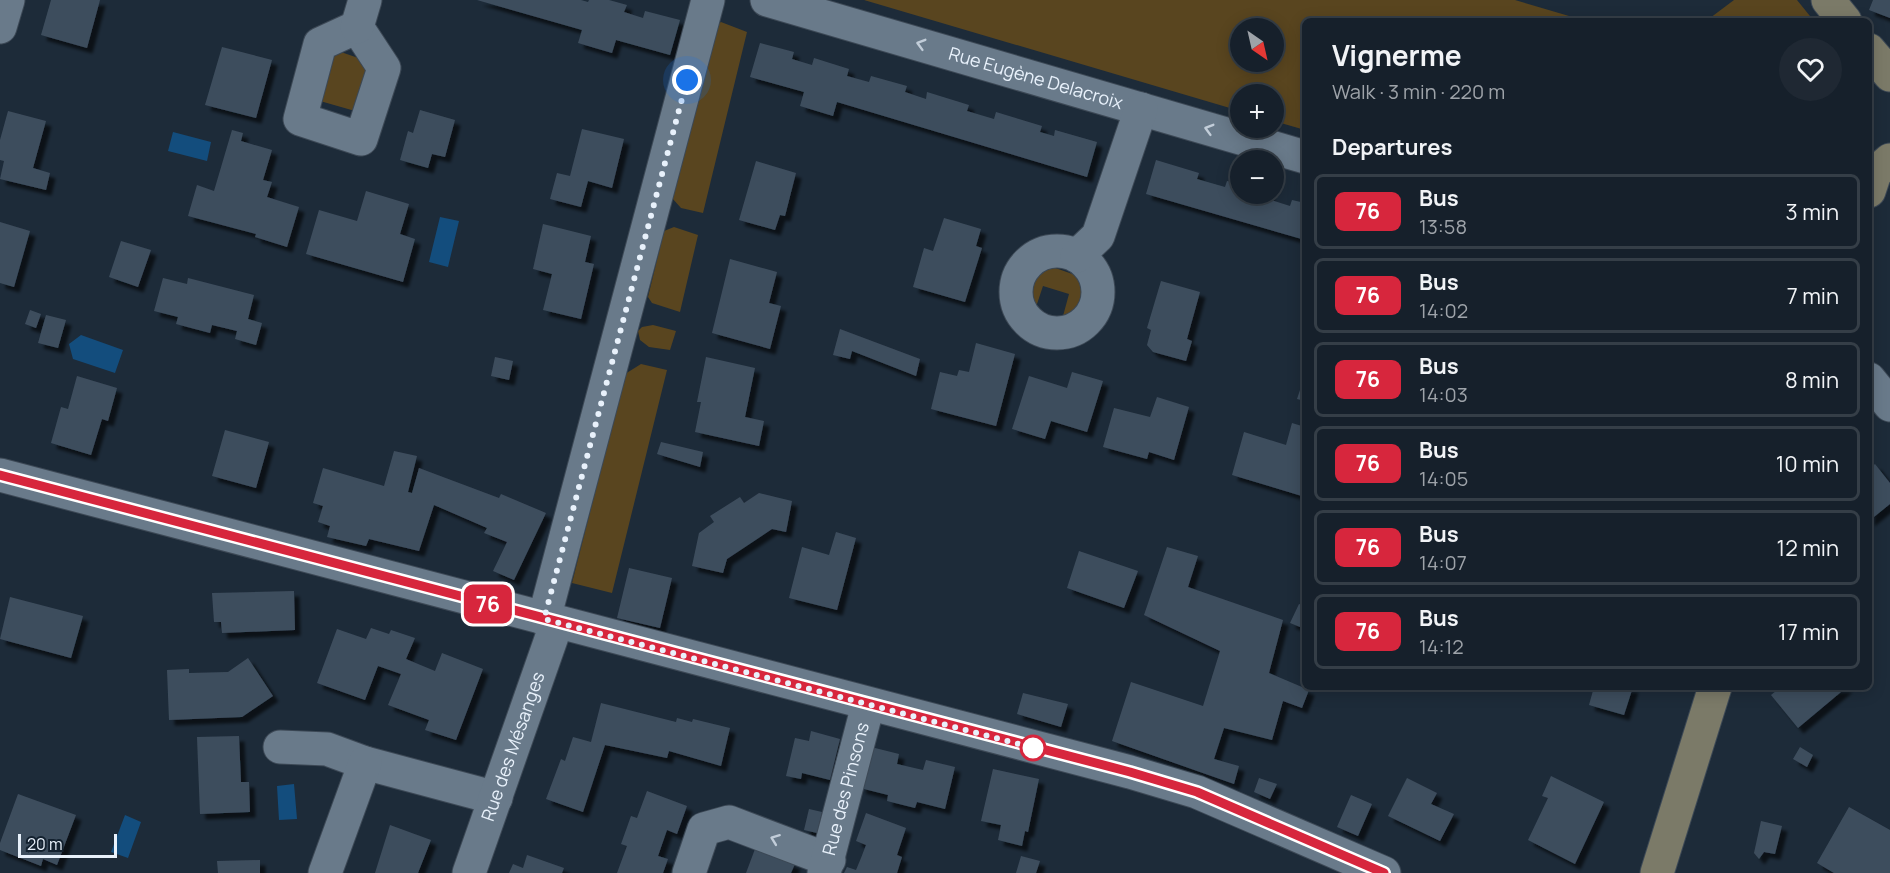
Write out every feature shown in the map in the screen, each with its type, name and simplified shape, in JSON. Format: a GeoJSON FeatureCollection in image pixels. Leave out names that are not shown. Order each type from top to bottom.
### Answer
{"type":"FeatureCollection","features":[{"type":"Feature","properties":{"kind":"street"},"geometry":{"type":"LineString","coordinates":[[0,27],[8,0]]}},
{"type":"Feature","properties":{"kind":"street","name":"Rue des Mésanges"},"geometry":{"type":"LineString","coordinates":[[469,873],[496,798],[550,620],[708,0]]}},
{"type":"Feature","properties":{"kind":"street","name":"Rue Eugène Delacroix"},"geometry":{"type":"LineString","coordinates":[[767,0],[1302,156]]}},
{"type":"Feature","properties":{"kind":"street"},"geometry":{"type":"LineString","coordinates":[[1827,0],[1842,18]]}},
{"type":"Feature","properties":{"kind":"street"},"geometry":{"type":"LineString","coordinates":[[1872,54],[1890,75]]}},
{"type":"Feature","properties":{"kind":"street"},"geometry":{"type":"LineString","coordinates":[[1077,256],[1098,236],[1141,109]]}},
{"type":"Feature","properties":{"kind":"street"},"geometry":{"type":"LineString","coordinates":[[1872,182],[1875,173],[1890,160]]}},
{"type":"Feature","properties":{"kind":"street"},"geometry":{"type":"LineString","coordinates":[[1872,383],[1890,405]]}},
{"type":"Feature","properties":{"kind":"street"},"geometry":{"type":"LineString","coordinates":[[0,475],[867,705],[1130,772],[1197,792],[1384,873]]}},
{"type":"Feature","properties":{"kind":"street"},"geometry":{"type":"LineString","coordinates":[[1657,873],[1714,690]]}},
{"type":"Feature","properties":{"kind":"street","name":"Rue des Pinsons"},"geometry":{"type":"LineString","coordinates":[[827,866],[867,705]]}},
{"type":"Feature","properties":{"kind":"street"},"geometry":{"type":"LineString","coordinates":[[280,747],[327,749],[365,763],[496,798]]}},
{"type":"Feature","properties":{"kind":"street"},"geometry":{"type":"LineString","coordinates":[[325,873],[365,763]]}},
{"type":"Feature","properties":{"kind":"street"},"geometry":{"type":"LineString","coordinates":[[689,873],[705,829],[729,822],[827,866]]}},
{"type":"Feature","properties":{"kind":"shaded area"},"geometry":{"type":"Polygon","coordinates":[[[864,0],[1515,0],[1576,18],[1302,18],[1302,129],[1284,124],[1284,84],[1230,84],[1230,108],[864,0]]]}},
{"type":"Feature","properties":{"kind":"shaded area"},"geometry":{"type":"Polygon","coordinates":[[[1734,0],[1797,0],[1812,18],[1710,18],[1734,0]]]}},
{"type":"Feature","properties":{"kind":"shaded area"},"geometry":{"type":"Polygon","coordinates":[[[721,22],[747,32],[703,213],[681,208],[672,198],[717,24],[721,22]]]}},
{"type":"Feature","properties":{"kind":"shaded area"},"geometry":{"type":"Polygon","coordinates":[[[338,51],[370,64],[355,111],[320,101],[326,60],[338,51]]]}},
{"type":"Feature","properties":{"kind":"shaded area"},"geometry":{"type":"Polygon","coordinates":[[[674,227],[698,235],[680,312],[652,303],[648,297],[664,231],[674,227]]]}},
{"type":"Feature","properties":{"kind":"shaded area"},"geometry":{"type":"Polygon","coordinates":[[[1044,264],[1081,277],[1084,290],[1074,313],[1063,316],[1069,294],[1043,286],[1036,307],[1027,299],[1029,277],[1035,269],[1044,264]]]}},
{"type":"Feature","properties":{"kind":"shaded area"},"geometry":{"type":"Polygon","coordinates":[[[653,325],[676,331],[670,350],[649,347],[640,340],[638,331],[642,327],[653,325]]]}},
{"type":"Feature","properties":{"kind":"shaded area"},"geometry":{"type":"Polygon","coordinates":[[[641,364],[667,370],[612,593],[572,583],[625,374],[641,364]]]}},
{"type":"Feature","properties":{"kind":"water"},"geometry":{"type":"Polygon","coordinates":[[[173,132],[211,142],[207,161],[168,151],[173,132]]]}},
{"type":"Feature","properties":{"kind":"water"},"geometry":{"type":"Polygon","coordinates":[[[440,217],[459,221],[448,267],[429,262],[440,217]]]}},
{"type":"Feature","properties":{"kind":"water"},"geometry":{"type":"Polygon","coordinates":[[[81,335],[123,350],[115,373],[73,359],[69,344],[81,335]]]}},
{"type":"Feature","properties":{"kind":"water"},"geometry":{"type":"Polygon","coordinates":[[[294,784],[297,819],[279,820],[277,786],[294,784]]]}},
{"type":"Feature","properties":{"kind":"water"},"geometry":{"type":"Polygon","coordinates":[[[125,815],[141,822],[128,858],[111,852],[125,815]]]}},
{"type":"Feature","properties":{"kind":"building"},"geometry":{"type":"Polygon","coordinates":[[[51,0],[100,0],[87,48],[41,35],[51,0]]]}},
{"type":"Feature","properties":{"kind":"building"},"geometry":{"type":"Polygon","coordinates":[[[477,0],[581,0],[588,2],[589,0],[609,0],[627,5],[624,12],[643,18],[645,11],[680,20],[670,55],[616,40],[612,53],[578,43],[582,30],[477,0]]]}},
{"type":"Feature","properties":{"kind":"building"},"geometry":{"type":"Polygon","coordinates":[[[1873,0],[1890,0],[1890,18],[1869,10],[1873,0]]]}},
{"type":"Feature","properties":{"kind":"building"},"geometry":{"type":"Polygon","coordinates":[[[760,43],[794,52],[792,59],[812,65],[814,58],[849,69],[847,76],[869,82],[871,76],[907,86],[905,92],[926,99],[927,92],[969,105],[967,111],[994,119],[996,112],[1042,126],[1040,132],[1054,136],[1055,130],[1097,142],[1087,177],[837,102],[833,116],[800,106],[804,92],[750,77],[760,43]]]}},
{"type":"Feature","properties":{"kind":"building"},"geometry":{"type":"Polygon","coordinates":[[[222,47],[272,60],[256,118],[205,105],[222,47]]]}},
{"type":"Feature","properties":{"kind":"building"},"geometry":{"type":"Polygon","coordinates":[[[420,110],[455,120],[445,157],[432,154],[428,168],[400,160],[408,131],[413,133],[420,110]]]}},
{"type":"Feature","properties":{"kind":"building"},"geometry":{"type":"Polygon","coordinates":[[[8,111],[46,121],[33,168],[50,173],[46,190],[0,179],[4,161],[0,160],[0,140],[8,111]]]}},
{"type":"Feature","properties":{"kind":"building"},"geometry":{"type":"Polygon","coordinates":[[[582,129],[624,139],[612,188],[588,181],[581,207],[550,199],[557,173],[570,176],[582,129]]]}},
{"type":"Feature","properties":{"kind":"building"},"geometry":{"type":"Polygon","coordinates":[[[232,130],[243,133],[241,141],[272,150],[263,180],[272,182],[267,197],[299,207],[287,247],[255,237],[256,234],[188,216],[197,185],[214,191],[232,130]]]}},
{"type":"Feature","properties":{"kind":"building"},"geometry":{"type":"Polygon","coordinates":[[[1156,160],[1199,173],[1197,179],[1225,187],[1227,181],[1230,182],[1230,204],[1290,206],[1292,200],[1302,202],[1302,239],[1146,194],[1156,160]]]}},
{"type":"Feature","properties":{"kind":"building"},"geometry":{"type":"Polygon","coordinates":[[[756,161],[796,173],[785,216],[780,215],[775,230],[739,220],[756,161]]]}},
{"type":"Feature","properties":{"kind":"building"},"geometry":{"type":"Polygon","coordinates":[[[366,191],[409,204],[400,234],[415,239],[403,282],[306,254],[319,210],[357,221],[366,191]]]}},
{"type":"Feature","properties":{"kind":"building"},"geometry":{"type":"Polygon","coordinates":[[[944,218],[981,229],[976,246],[982,248],[965,302],[913,287],[924,248],[933,251],[944,218]]]}},
{"type":"Feature","properties":{"kind":"building"},"geometry":{"type":"Polygon","coordinates":[[[0,222],[30,231],[14,287],[0,283],[0,222]]]}},
{"type":"Feature","properties":{"kind":"building"},"geometry":{"type":"Polygon","coordinates":[[[543,224],[591,236],[585,262],[594,264],[581,319],[543,310],[552,274],[533,269],[543,224]]]}},
{"type":"Feature","properties":{"kind":"building"},"geometry":{"type":"Polygon","coordinates":[[[121,241],[151,250],[138,287],[109,277],[121,241]]]}},
{"type":"Feature","properties":{"kind":"building"},"geometry":{"type":"Polygon","coordinates":[[[730,259],[777,272],[769,303],[781,306],[770,349],[712,333],[730,259]]]}},
{"type":"Feature","properties":{"kind":"building"},"geometry":{"type":"Polygon","coordinates":[[[163,278],[187,284],[188,278],[254,295],[248,319],[262,323],[256,345],[235,339],[237,331],[212,325],[210,333],[176,324],[178,317],[154,311],[163,278]]]}},
{"type":"Feature","properties":{"kind":"building"},"geometry":{"type":"Polygon","coordinates":[[[1161,281],[1200,292],[1187,339],[1192,341],[1186,361],[1153,352],[1147,345],[1151,330],[1147,328],[1161,281]]]}},
{"type":"Feature","properties":{"kind":"building"},"geometry":{"type":"Polygon","coordinates":[[[30,310],[41,314],[36,328],[25,324],[30,310]]]}},
{"type":"Feature","properties":{"kind":"building"},"geometry":{"type":"Polygon","coordinates":[[[46,315],[66,320],[58,348],[38,343],[46,315]]]}},
{"type":"Feature","properties":{"kind":"building"},"geometry":{"type":"Polygon","coordinates":[[[840,329],[920,359],[916,376],[852,351],[850,359],[833,355],[840,329]]]}},
{"type":"Feature","properties":{"kind":"building"},"geometry":{"type":"Polygon","coordinates":[[[976,343],[1015,354],[996,426],[931,409],[940,372],[957,376],[959,370],[969,372],[976,343]]]}},
{"type":"Feature","properties":{"kind":"building"},"geometry":{"type":"Polygon","coordinates":[[[495,357],[513,361],[509,380],[491,376],[495,357]]]}},
{"type":"Feature","properties":{"kind":"building"},"geometry":{"type":"Polygon","coordinates":[[[706,357],[755,368],[745,417],[764,421],[759,446],[695,432],[701,402],[697,402],[706,357]]]}},
{"type":"Feature","properties":{"kind":"building"},"geometry":{"type":"Polygon","coordinates":[[[1072,372],[1103,381],[1087,432],[1051,421],[1045,439],[1012,429],[1029,376],[1067,388],[1072,372]]]}},
{"type":"Feature","properties":{"kind":"building"},"geometry":{"type":"Polygon","coordinates":[[[77,376],[117,388],[108,421],[102,419],[91,455],[51,443],[61,407],[68,409],[77,376]]]}},
{"type":"Feature","properties":{"kind":"building"},"geometry":{"type":"Polygon","coordinates":[[[1302,384],[1302,400],[1297,399],[1302,384]]]}},
{"type":"Feature","properties":{"kind":"building"},"geometry":{"type":"Polygon","coordinates":[[[1157,397],[1189,407],[1174,460],[1149,452],[1147,459],[1103,447],[1114,408],[1150,417],[1157,397]]]}},
{"type":"Feature","properties":{"kind":"building"},"geometry":{"type":"Polygon","coordinates":[[[1292,423],[1302,426],[1302,496],[1232,475],[1244,432],[1286,445],[1292,423]]]}},
{"type":"Feature","properties":{"kind":"building"},"geometry":{"type":"Polygon","coordinates":[[[225,430],[269,442],[256,488],[212,476],[225,430]]]}},
{"type":"Feature","properties":{"kind":"building"},"geometry":{"type":"Polygon","coordinates":[[[661,442],[703,452],[700,467],[657,454],[661,442]]]}},
{"type":"Feature","properties":{"kind":"building"},"geometry":{"type":"Polygon","coordinates":[[[394,451],[417,456],[408,492],[412,493],[419,468],[499,498],[501,494],[546,513],[514,580],[493,571],[507,542],[484,533],[487,528],[434,505],[419,551],[369,539],[366,546],[327,537],[330,526],[318,522],[323,506],[313,503],[323,468],[384,486],[394,451]]]}},
{"type":"Feature","properties":{"kind":"building"},"geometry":{"type":"Polygon","coordinates":[[[1875,464],[1890,483],[1890,504],[1872,519],[1872,466],[1875,464]]]}},
{"type":"Feature","properties":{"kind":"building"},"geometry":{"type":"Polygon","coordinates":[[[759,493],[792,501],[786,532],[772,529],[727,559],[723,573],[692,566],[699,533],[714,522],[710,516],[740,497],[744,503],[759,493]]]}},
{"type":"Feature","properties":{"kind":"building"},"geometry":{"type":"Polygon","coordinates":[[[836,532],[856,538],[837,610],[789,598],[802,547],[829,555],[836,532]]]}},
{"type":"Feature","properties":{"kind":"building"},"geometry":{"type":"Polygon","coordinates":[[[1167,547],[1198,556],[1188,587],[1283,620],[1269,673],[1302,687],[1302,690],[1309,690],[1302,708],[1283,701],[1272,740],[1224,728],[1214,759],[1239,766],[1234,784],[1112,741],[1131,682],[1203,706],[1220,651],[1144,615],[1167,547]]]}},
{"type":"Feature","properties":{"kind":"building"},"geometry":{"type":"Polygon","coordinates":[[[1079,551],[1138,571],[1124,608],[1067,588],[1079,551]]]}},
{"type":"Feature","properties":{"kind":"building"},"geometry":{"type":"Polygon","coordinates":[[[629,568],[672,578],[660,628],[617,618],[629,568]]]}},
{"type":"Feature","properties":{"kind":"building"},"geometry":{"type":"Polygon","coordinates":[[[294,591],[295,630],[222,633],[221,622],[214,622],[212,593],[294,591]]]}},
{"type":"Feature","properties":{"kind":"building"},"geometry":{"type":"Polygon","coordinates":[[[10,597],[83,616],[71,658],[0,639],[10,597]]]}},
{"type":"Feature","properties":{"kind":"building"},"geometry":{"type":"Polygon","coordinates":[[[1299,604],[1302,605],[1302,628],[1290,623],[1299,604]]]}},
{"type":"Feature","properties":{"kind":"building"},"geometry":{"type":"Polygon","coordinates":[[[371,628],[389,634],[391,630],[415,638],[406,659],[435,671],[442,653],[483,669],[456,740],[425,730],[429,720],[388,705],[401,674],[378,666],[365,700],[317,683],[337,629],[366,639],[371,628]]]}},
{"type":"Feature","properties":{"kind":"building"},"geometry":{"type":"Polygon","coordinates":[[[248,658],[273,696],[242,717],[169,720],[167,670],[189,669],[189,673],[228,672],[248,658]]]}},
{"type":"Feature","properties":{"kind":"building"},"geometry":{"type":"Polygon","coordinates":[[[1593,690],[1632,690],[1624,715],[1589,705],[1593,690]]]}},
{"type":"Feature","properties":{"kind":"building"},"geometry":{"type":"Polygon","coordinates":[[[1777,690],[1843,690],[1798,728],[1771,695],[1777,690]]]}},
{"type":"Feature","properties":{"kind":"building"},"geometry":{"type":"Polygon","coordinates":[[[1023,693],[1068,704],[1061,727],[1017,714],[1023,693]]]}},
{"type":"Feature","properties":{"kind":"building"},"geometry":{"type":"Polygon","coordinates":[[[601,703],[676,722],[677,718],[692,722],[693,719],[730,728],[721,766],[669,751],[667,758],[605,745],[583,812],[546,799],[561,759],[565,761],[573,737],[591,742],[601,703]]]}},
{"type":"Feature","properties":{"kind":"building"},"geometry":{"type":"Polygon","coordinates":[[[811,731],[840,739],[830,780],[802,773],[801,779],[786,776],[795,738],[809,741],[811,731]]]}},
{"type":"Feature","properties":{"kind":"building"},"geometry":{"type":"Polygon","coordinates":[[[239,736],[241,782],[249,782],[250,812],[200,814],[197,737],[239,736]]]}},
{"type":"Feature","properties":{"kind":"building"},"geometry":{"type":"Polygon","coordinates":[[[871,747],[899,754],[897,764],[923,770],[926,760],[955,767],[945,809],[917,802],[915,808],[887,801],[888,795],[860,788],[871,747]]]}},
{"type":"Feature","properties":{"kind":"building"},"geometry":{"type":"Polygon","coordinates":[[[1800,747],[1813,755],[1807,767],[1793,759],[1800,747]]]}},
{"type":"Feature","properties":{"kind":"building"},"geometry":{"type":"Polygon","coordinates":[[[993,769],[1039,779],[1028,832],[1025,831],[1022,846],[998,840],[1001,825],[981,821],[993,769]]]}},
{"type":"Feature","properties":{"kind":"building"},"geometry":{"type":"Polygon","coordinates":[[[1551,776],[1604,802],[1575,864],[1528,840],[1548,798],[1542,796],[1551,776]]]}},
{"type":"Feature","properties":{"kind":"building"},"geometry":{"type":"Polygon","coordinates":[[[1259,778],[1277,784],[1270,799],[1254,792],[1259,778]]]}},
{"type":"Feature","properties":{"kind":"building"},"geometry":{"type":"Polygon","coordinates":[[[1407,778],[1437,793],[1431,804],[1454,814],[1440,841],[1388,816],[1407,778]]]}},
{"type":"Feature","properties":{"kind":"building"},"geometry":{"type":"Polygon","coordinates":[[[647,791],[687,806],[677,834],[667,830],[658,856],[668,859],[663,873],[617,873],[627,846],[621,844],[631,816],[637,818],[647,791]]]}},
{"type":"Feature","properties":{"kind":"building"},"geometry":{"type":"Polygon","coordinates":[[[18,794],[76,815],[57,865],[43,859],[41,866],[0,850],[0,843],[18,794]]]}},
{"type":"Feature","properties":{"kind":"building"},"geometry":{"type":"Polygon","coordinates":[[[1351,795],[1372,804],[1358,836],[1337,827],[1351,795]]]}},
{"type":"Feature","properties":{"kind":"building"},"geometry":{"type":"Polygon","coordinates":[[[1849,807],[1890,830],[1890,873],[1834,873],[1817,863],[1849,807]]]}},
{"type":"Feature","properties":{"kind":"building"},"geometry":{"type":"Polygon","coordinates":[[[809,809],[822,812],[817,833],[804,830],[809,809]]]}},
{"type":"Feature","properties":{"kind":"building"},"geometry":{"type":"Polygon","coordinates":[[[866,813],[906,828],[897,855],[902,857],[897,873],[844,873],[847,867],[856,870],[866,845],[856,841],[866,813]]]}},
{"type":"Feature","properties":{"kind":"building"},"geometry":{"type":"Polygon","coordinates":[[[1761,821],[1782,826],[1775,854],[1764,852],[1759,859],[1754,853],[1761,821]]]}},
{"type":"Feature","properties":{"kind":"building"},"geometry":{"type":"Polygon","coordinates":[[[390,825],[431,840],[418,873],[375,873],[390,825]]]}},
{"type":"Feature","properties":{"kind":"building"},"geometry":{"type":"Polygon","coordinates":[[[755,849],[795,864],[791,873],[746,873],[755,849]]]}},
{"type":"Feature","properties":{"kind":"building"},"geometry":{"type":"Polygon","coordinates":[[[527,855],[564,868],[562,873],[509,873],[513,864],[523,868],[527,855]]]}},
{"type":"Feature","properties":{"kind":"building"},"geometry":{"type":"Polygon","coordinates":[[[1021,856],[1040,861],[1036,873],[1016,873],[1021,856]]]}},
{"type":"Feature","properties":{"kind":"building"},"geometry":{"type":"Polygon","coordinates":[[[260,860],[260,873],[218,873],[217,861],[260,860]]]}},
{"type":"Feature","properties":{"kind":"bus line","name":"76"},"geometry":{"type":"LineString","coordinates":[[0,475],[867,705],[1130,772],[1197,792],[1384,873]]}},
{"type":"Feature","properties":{"kind":"route"},"geometry":{"type":"LineString","coordinates":[[687,80],[544,619],[1042,750],[1033,748]]}}]}
